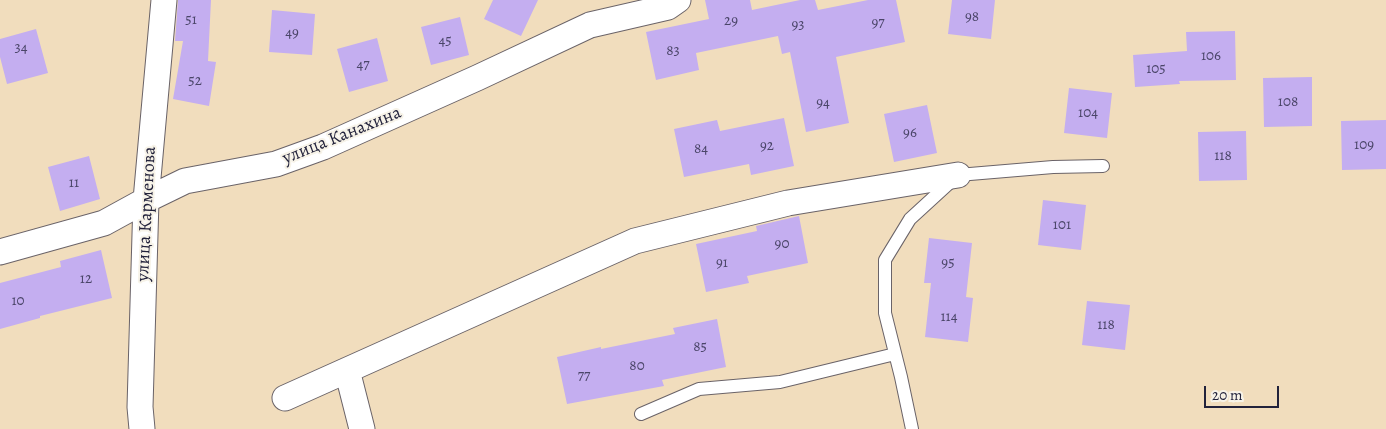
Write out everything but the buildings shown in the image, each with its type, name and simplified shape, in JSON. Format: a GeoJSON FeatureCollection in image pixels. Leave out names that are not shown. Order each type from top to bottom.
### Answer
{"type":"FeatureCollection","features":[{"type":"Feature","properties":{"kind":"street","name":"улица Карменова"},"geometry":{"type":"LineString","coordinates":[[142,429],[140,407],[146,200],[164,0]]}},
{"type":"Feature","properties":{"kind":"street","name":"улица Канахина"},"geometry":{"type":"LineString","coordinates":[[0,252],[104,223],[185,181],[276,164],[323,147],[590,25],[668,6],[678,0]]}},
{"type":"Feature","properties":{"kind":"street"},"geometry":{"type":"LineString","coordinates":[[285,398],[634,240],[788,203],[958,175]]}},
{"type":"Feature","properties":{"kind":"street"},"geometry":{"type":"LineString","coordinates":[[347,370],[362,429]]}},
{"type":"Feature","properties":{"kind":"lane"},"geometry":{"type":"LineString","coordinates":[[912,429],[885,313],[885,260],[910,219],[958,175],[1053,166],[1103,166]]}},
{"type":"Feature","properties":{"kind":"lane"},"geometry":{"type":"LineString","coordinates":[[641,414],[699,389],[780,382],[895,354]]}}]}
